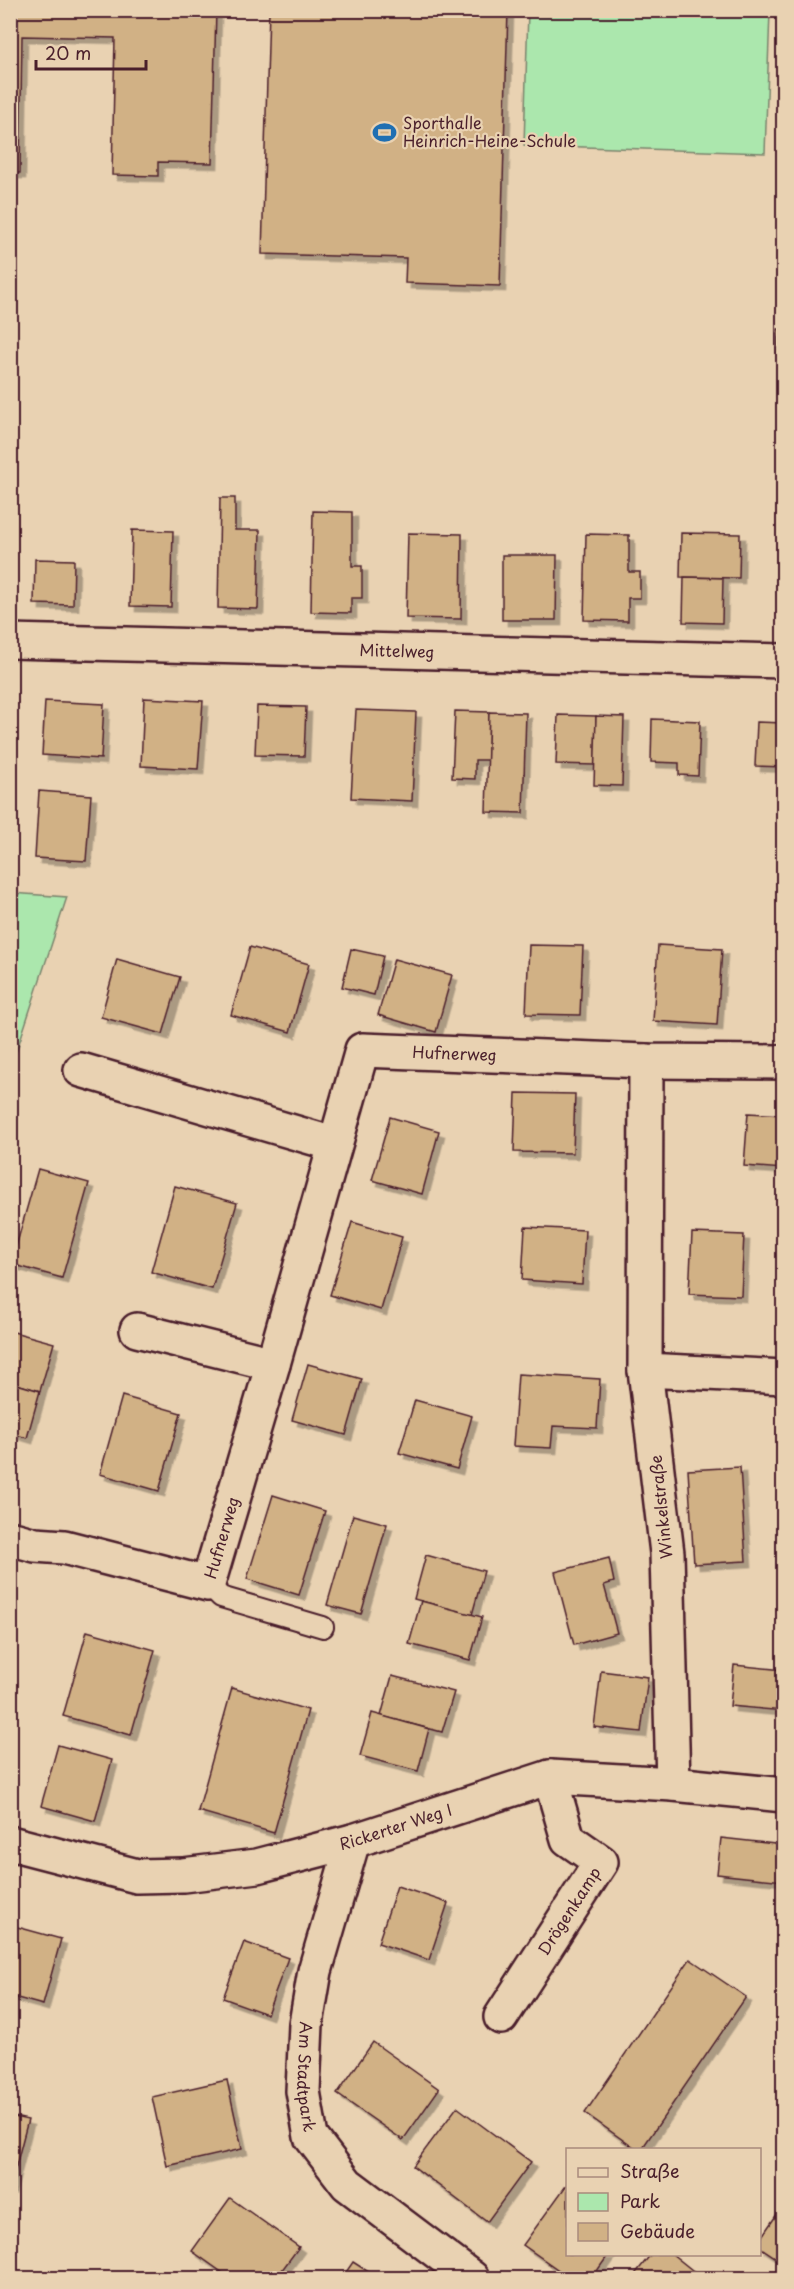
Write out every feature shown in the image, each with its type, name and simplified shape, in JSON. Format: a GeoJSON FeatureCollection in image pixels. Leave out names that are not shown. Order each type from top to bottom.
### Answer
{"type":"FeatureCollection","features":[{"type":"Feature","properties":{"kind":"street","name":"Mittelweg"},"geometry":{"type":"LineString","coordinates":[[10,641],[783,661]]}},
{"type":"Feature","properties":{"kind":"street","name":"Hufnerweg"},"geometry":{"type":"LineString","coordinates":[[10,1538],[35,1545],[64,1547],[208,1584],[362,1050],[646,1061],[783,1062]]}},
{"type":"Feature","properties":{"kind":"street"},"geometry":{"type":"LineString","coordinates":[[646,1061],[645,1370],[783,1377]]}},
{"type":"Feature","properties":{"kind":"street"},"geometry":{"type":"LineString","coordinates":[[81,1070],[334,1144]]}},
{"type":"Feature","properties":{"kind":"street"},"geometry":{"type":"LineString","coordinates":[[137,1330],[273,1364]]}},
{"type":"Feature","properties":{"kind":"street","name":"Winkelstraße"},"geometry":{"type":"LineString","coordinates":[[645,1370],[667,1553],[673,1784]]}},
{"type":"Feature","properties":{"kind":"street","name":"Rickerter Weg I"},"geometry":{"type":"LineString","coordinates":[[10,1843],[137,1876],[183,1875],[257,1866],[353,1841],[550,1777],[673,1784],[783,1795]]}},
{"type":"Feature","properties":{"kind":"street","name":"Drögenkamp"},"geometry":{"type":"LineString","coordinates":[[501,2017],[601,1862],[568,1839],[550,1777]]}},
{"type":"Feature","properties":{"kind":"street","name":"Am Stadtpark"},"geometry":{"type":"LineString","coordinates":[[353,1841],[315,1971],[306,2025],[303,2091],[311,2137],[347,2184],[472,2278]]}},
{"type":"Feature","properties":{"kind":"lane"},"geometry":{"type":"LineString","coordinates":[[208,1584],[221,1598],[323,1627]]}},
{"type":"Feature","properties":{"kind":"green space"},"geometry":{"type":"Polygon","coordinates":[[[528,11],[770,11],[765,153],[524,145],[528,11]]]}},
{"type":"Feature","properties":{"kind":"green space"},"geometry":{"type":"Polygon","coordinates":[[[10,893],[67,897],[11,1068],[10,893]]]}},
{"type":"Feature","properties":{"kind":"building"},"geometry":{"type":"Polygon","coordinates":[[[10,10],[216,10],[212,163],[158,162],[158,176],[112,175],[115,38],[22,36],[20,173],[10,173],[10,10]]]}},
{"type":"Feature","properties":{"kind":"building","name":"Sporthalle Heinrich-Heine-Schule"},"geometry":{"type":"Polygon","coordinates":[[[269,10],[508,10],[500,286],[405,283],[406,258],[262,254],[269,10]]]}},
{"type":"Feature","properties":{"kind":"building"},"geometry":{"type":"Polygon","coordinates":[[[778,329],[784,329],[784,387],[777,387],[778,329]]]}},
{"type":"Feature","properties":{"kind":"building"},"geometry":{"type":"Polygon","coordinates":[[[220,498],[235,498],[235,530],[260,530],[258,609],[218,608],[220,498]]]}},
{"type":"Feature","properties":{"kind":"building"},"geometry":{"type":"Polygon","coordinates":[[[313,511],[352,512],[352,566],[362,566],[362,598],[351,598],[351,613],[311,612],[313,511]]]}},
{"type":"Feature","properties":{"kind":"building"},"geometry":{"type":"Polygon","coordinates":[[[132,530],[173,531],[171,607],[130,606],[132,530]]]}},
{"type":"Feature","properties":{"kind":"building"},"geometry":{"type":"Polygon","coordinates":[[[408,533],[462,534],[461,619],[406,618],[408,533]]]}},
{"type":"Feature","properties":{"kind":"building"},"geometry":{"type":"Polygon","coordinates":[[[681,533],[740,534],[739,578],[680,577],[681,533]]]}},
{"type":"Feature","properties":{"kind":"building"},"geometry":{"type":"Polygon","coordinates":[[[586,534],[629,535],[629,572],[640,572],[640,598],[628,598],[628,621],[584,620],[586,534]]]}},
{"type":"Feature","properties":{"kind":"building"},"geometry":{"type":"Polygon","coordinates":[[[502,555],[557,555],[556,620],[502,620],[502,555]]]}},
{"type":"Feature","properties":{"kind":"building"},"geometry":{"type":"Polygon","coordinates":[[[35,559],[74,560],[73,605],[34,604],[35,559]]]}},
{"type":"Feature","properties":{"kind":"building"},"geometry":{"type":"Polygon","coordinates":[[[684,577],[723,578],[722,623],[683,622],[684,577]]]}},
{"type":"Feature","properties":{"kind":"building"},"geometry":{"type":"Polygon","coordinates":[[[144,698],[203,701],[198,769],[141,766],[144,698]]]}},
{"type":"Feature","properties":{"kind":"building"},"geometry":{"type":"Polygon","coordinates":[[[45,701],[104,704],[101,759],[42,755],[45,701]]]}},
{"type":"Feature","properties":{"kind":"building"},"geometry":{"type":"Polygon","coordinates":[[[257,706],[306,707],[304,756],[255,755],[257,706]]]}},
{"type":"Feature","properties":{"kind":"building"},"geometry":{"type":"Polygon","coordinates":[[[356,710],[416,712],[412,801],[351,798],[356,710]]]}},
{"type":"Feature","properties":{"kind":"building"},"geometry":{"type":"Polygon","coordinates":[[[455,711],[489,712],[488,760],[475,760],[475,779],[452,778],[455,711]]]}},
{"type":"Feature","properties":{"kind":"building"},"geometry":{"type":"Polygon","coordinates":[[[489,712],[526,713],[523,813],[486,812],[489,712]]]}},
{"type":"Feature","properties":{"kind":"building"},"geometry":{"type":"Polygon","coordinates":[[[558,715],[596,716],[595,765],[556,764],[558,715]]]}},
{"type":"Feature","properties":{"kind":"building"},"geometry":{"type":"Polygon","coordinates":[[[596,716],[624,717],[622,786],[594,785],[596,716]]]}},
{"type":"Feature","properties":{"kind":"building"},"geometry":{"type":"Polygon","coordinates":[[[652,719],[700,721],[698,776],[679,775],[679,763],[651,762],[652,719]]]}},
{"type":"Feature","properties":{"kind":"building"},"geometry":{"type":"Polygon","coordinates":[[[757,722],[784,723],[784,767],[755,766],[757,722]]]}},
{"type":"Feature","properties":{"kind":"building"},"geometry":{"type":"Polygon","coordinates":[[[39,791],[91,795],[86,861],[35,858],[39,791]]]}},
{"type":"Feature","properties":{"kind":"building"},"geometry":{"type":"Polygon","coordinates":[[[529,945],[583,946],[580,1015],[526,1014],[529,945]]]}},
{"type":"Feature","properties":{"kind":"building"},"geometry":{"type":"Polygon","coordinates":[[[658,945],[722,949],[717,1025],[653,1021],[658,945]]]}},
{"type":"Feature","properties":{"kind":"building"},"geometry":{"type":"Polygon","coordinates":[[[250,947],[309,964],[290,1032],[231,1015],[250,947]]]}},
{"type":"Feature","properties":{"kind":"building"},"geometry":{"type":"Polygon","coordinates":[[[351,949],[383,956],[374,995],[342,987],[351,949]]]}},
{"type":"Feature","properties":{"kind":"building"},"geometry":{"type":"Polygon","coordinates":[[[117,959],[180,977],[163,1034],[101,1017],[117,959]]]}},
{"type":"Feature","properties":{"kind":"building"},"geometry":{"type":"Polygon","coordinates":[[[394,959],[452,975],[436,1032],[378,1015],[394,959]]]}},
{"type":"Feature","properties":{"kind":"building"},"geometry":{"type":"Polygon","coordinates":[[[516,1093],[575,1094],[573,1153],[514,1152],[516,1093]]]}},
{"type":"Feature","properties":{"kind":"building"},"geometry":{"type":"Polygon","coordinates":[[[748,1113],[784,1115],[784,1169],[744,1166],[748,1113]]]}},
{"type":"Feature","properties":{"kind":"building"},"geometry":{"type":"Polygon","coordinates":[[[390,1117],[439,1131],[422,1194],[372,1180],[390,1117]]]}},
{"type":"Feature","properties":{"kind":"building"},"geometry":{"type":"Polygon","coordinates":[[[38,1169],[89,1183],[62,1278],[11,1264],[38,1169]]]}},
{"type":"Feature","properties":{"kind":"building"},"geometry":{"type":"Polygon","coordinates":[[[175,1186],[237,1203],[212,1289],[151,1272],[175,1186]]]}},
{"type":"Feature","properties":{"kind":"building"},"geometry":{"type":"Polygon","coordinates":[[[352,1222],[402,1237],[381,1310],[330,1295],[352,1222]]]}},
{"type":"Feature","properties":{"kind":"building"},"geometry":{"type":"Polygon","coordinates":[[[525,1227],[585,1230],[582,1284],[522,1280],[525,1227]]]}},
{"type":"Feature","properties":{"kind":"building"},"geometry":{"type":"Polygon","coordinates":[[[692,1233],[744,1235],[741,1296],[689,1294],[692,1233]]]}},
{"type":"Feature","properties":{"kind":"building"},"geometry":{"type":"Polygon","coordinates":[[[10,1331],[54,1343],[40,1391],[10,1382],[10,1331]]]}},
{"type":"Feature","properties":{"kind":"building"},"geometry":{"type":"Polygon","coordinates":[[[308,1364],[362,1379],[346,1435],[292,1420],[308,1364]]]}},
{"type":"Feature","properties":{"kind":"building"},"geometry":{"type":"Polygon","coordinates":[[[518,1374],[600,1379],[597,1428],[553,1426],[551,1448],[513,1446],[518,1374]]]}},
{"type":"Feature","properties":{"kind":"building"},"geometry":{"type":"Polygon","coordinates":[[[10,1382],[40,1391],[27,1438],[10,1433],[10,1382]]]}},
{"type":"Feature","properties":{"kind":"building"},"geometry":{"type":"Polygon","coordinates":[[[122,1396],[181,1413],[159,1491],[100,1474],[122,1396]]]}},
{"type":"Feature","properties":{"kind":"building"},"geometry":{"type":"Polygon","coordinates":[[[415,1400],[472,1416],[457,1469],[399,1453],[415,1400]]]}},
{"type":"Feature","properties":{"kind":"building"},"geometry":{"type":"Polygon","coordinates":[[[740,1467],[746,1561],[694,1564],[688,1470],[740,1467]]]}},
{"type":"Feature","properties":{"kind":"building"},"geometry":{"type":"Polygon","coordinates":[[[273,1495],[325,1511],[299,1595],[247,1579],[273,1495]]]}},
{"type":"Feature","properties":{"kind":"building"},"geometry":{"type":"Polygon","coordinates":[[[353,1515],[387,1524],[361,1614],[327,1605],[353,1515]]]}},
{"type":"Feature","properties":{"kind":"building"},"geometry":{"type":"Polygon","coordinates":[[[426,1555],[484,1571],[472,1615],[414,1599],[426,1555]]]}},
{"type":"Feature","properties":{"kind":"building"},"geometry":{"type":"Polygon","coordinates":[[[609,1558],[614,1582],[604,1585],[617,1633],[574,1645],[555,1572],[609,1558]]]}},
{"type":"Feature","properties":{"kind":"building"},"geometry":{"type":"Polygon","coordinates":[[[421,1601],[482,1617],[470,1660],[409,1644],[421,1601]]]}},
{"type":"Feature","properties":{"kind":"building"},"geometry":{"type":"Polygon","coordinates":[[[87,1631],[155,1650],[131,1735],[63,1716],[87,1631]]]}},
{"type":"Feature","properties":{"kind":"building"},"geometry":{"type":"Polygon","coordinates":[[[734,1665],[784,1670],[784,1711],[730,1706],[734,1665]]]}},
{"type":"Feature","properties":{"kind":"building"},"geometry":{"type":"Polygon","coordinates":[[[601,1671],[648,1677],[641,1732],[594,1727],[601,1671]]]}},
{"type":"Feature","properties":{"kind":"building"},"geometry":{"type":"Polygon","coordinates":[[[392,1676],[454,1692],[442,1732],[381,1716],[392,1676]]]}},
{"type":"Feature","properties":{"kind":"building"},"geometry":{"type":"Polygon","coordinates":[[[232,1688],[308,1710],[274,1833],[198,1811],[232,1688]]]}},
{"type":"Feature","properties":{"kind":"building"},"geometry":{"type":"Polygon","coordinates":[[[372,1713],[429,1729],[418,1771],[360,1756],[372,1713]]]}},
{"type":"Feature","properties":{"kind":"building"},"geometry":{"type":"Polygon","coordinates":[[[58,1745],[112,1760],[95,1821],[41,1806],[58,1745]]]}},
{"type":"Feature","properties":{"kind":"building"},"geometry":{"type":"Polygon","coordinates":[[[721,1838],[784,1845],[784,1881],[717,1874],[721,1838]]]}},
{"type":"Feature","properties":{"kind":"building"},"geometry":{"type":"Polygon","coordinates":[[[397,1886],[448,1903],[429,1960],[378,1943],[397,1886]]]}},
{"type":"Feature","properties":{"kind":"building"},"geometry":{"type":"Polygon","coordinates":[[[10,1925],[61,1939],[43,2005],[10,1996],[10,1925]]]}},
{"type":"Feature","properties":{"kind":"building"},"geometry":{"type":"Polygon","coordinates":[[[244,1942],[288,1958],[267,2014],[223,1998],[244,1942]]]}},
{"type":"Feature","properties":{"kind":"building"},"geometry":{"type":"Polygon","coordinates":[[[690,1959],[746,1997],[642,2148],[634,2148],[585,2113],[690,1959]]]}},
{"type":"Feature","properties":{"kind":"building"},"geometry":{"type":"Polygon","coordinates":[[[373,2042],[439,2089],[403,2140],[337,2094],[373,2042]]]}},
{"type":"Feature","properties":{"kind":"building"},"geometry":{"type":"Polygon","coordinates":[[[227,2080],[242,2149],[167,2166],[152,2097],[227,2080]]]}},
{"type":"Feature","properties":{"kind":"building"},"geometry":{"type":"Polygon","coordinates":[[[457,2107],[531,2162],[487,2222],[413,2166],[457,2107]]]}},
{"type":"Feature","properties":{"kind":"building"},"geometry":{"type":"Polygon","coordinates":[[[10,2116],[28,2120],[10,2189],[10,2116]]]}},
{"type":"Feature","properties":{"kind":"building"},"geometry":{"type":"Polygon","coordinates":[[[566,2186],[566,2256],[608,2256],[592,2278],[570,2278],[523,2245],[566,2186]]]}},
{"type":"Feature","properties":{"kind":"building"},"geometry":{"type":"Polygon","coordinates":[[[230,2198],[299,2247],[276,2278],[230,2278],[192,2251],[230,2198]]]}},
{"type":"Feature","properties":{"kind":"building"},"geometry":{"type":"Polygon","coordinates":[[[784,2204],[784,2263],[761,2248],[761,2238],[784,2204]]]}},
{"type":"Feature","properties":{"kind":"building"},"geometry":{"type":"Polygon","coordinates":[[[649,2256],[674,2256],[702,2278],[632,2278],[649,2256]]]}},
{"type":"Feature","properties":{"kind":"building"},"geometry":{"type":"Polygon","coordinates":[[[353,2262],[378,2278],[342,2278],[353,2262]]]}},
{"type":"Feature","properties":{"kind":"place","name":"Sporthalle Heinrich-Heine-Schule"},"geometry":{"type":"Point","coordinates":[385,132]}}]}
